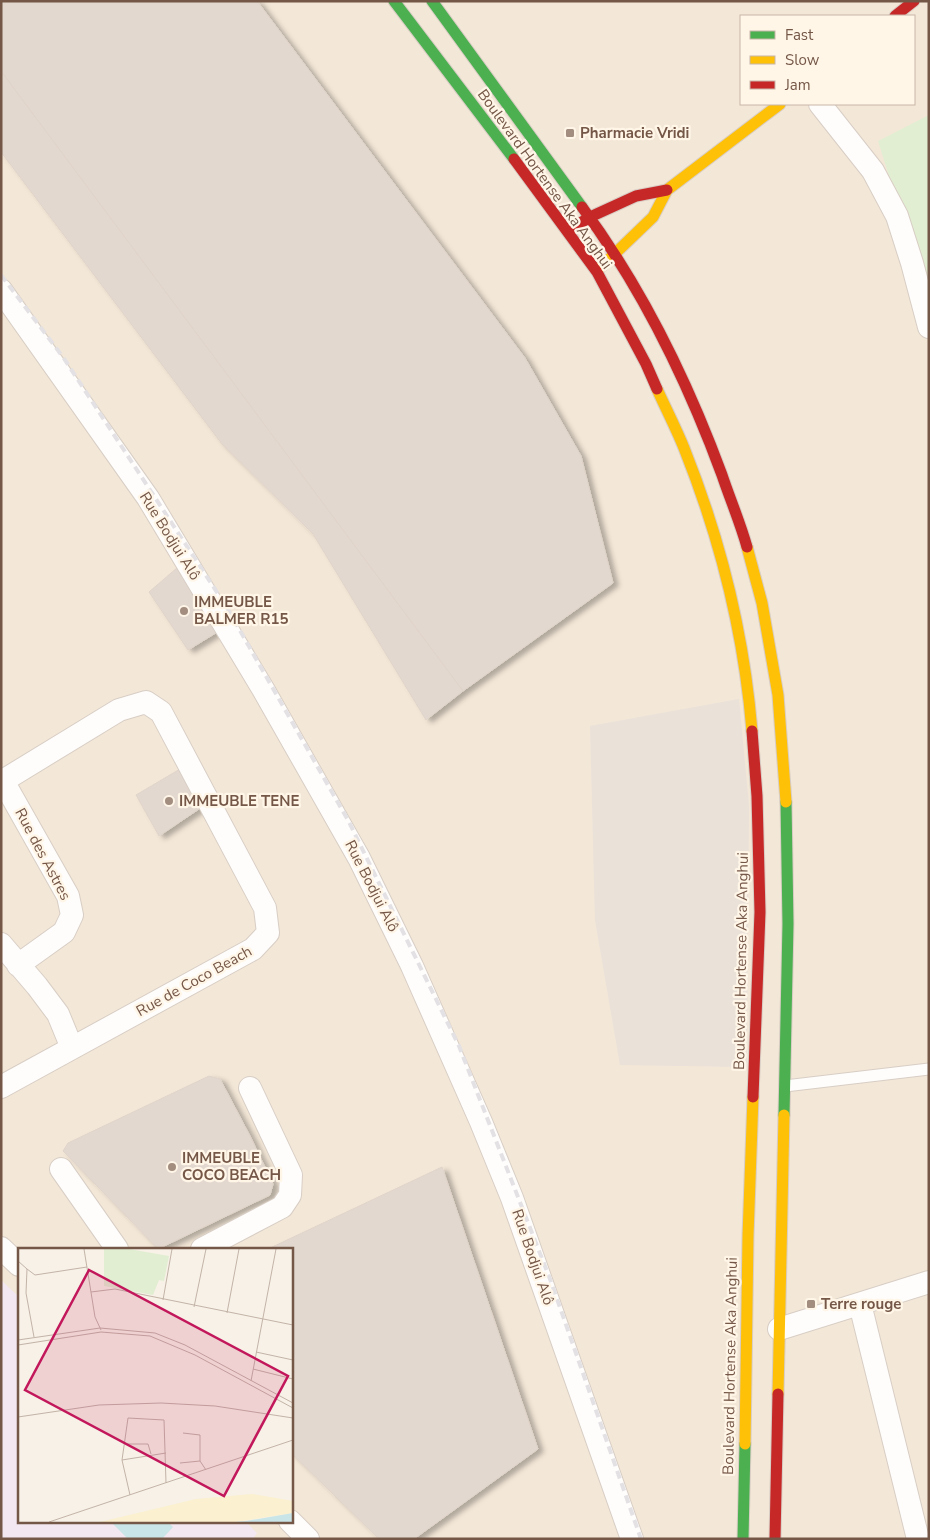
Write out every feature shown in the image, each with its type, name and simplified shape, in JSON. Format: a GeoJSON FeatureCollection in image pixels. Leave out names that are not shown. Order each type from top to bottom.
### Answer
{"type":"FeatureCollection","features":[{"type":"Feature","properties":{"kind":"main road","name":"Boulevard Hortense Aka Anghui"},"geometry":{"type":"LineString","coordinates":[[394,1],[568,231],[596,272],[646,364],[684,448],[709,520],[726,577],[738,629],[748,696],[757,796],[760,912],[748,1236],[743,1539]]}},
{"type":"Feature","properties":{"kind":"main road","name":"Boulevard Hortense Aka Anghui"},"geometry":{"type":"LineString","coordinates":[[432,1],[590,217],[658,327],[688,389],[712,448],[743,534],[762,603],[778,695],[787,818],[788,924],[775,1539]]}},
{"type":"Feature","properties":{"kind":"main road"},"geometry":{"type":"LineString","coordinates":[[896,15],[914,1]]}},
{"type":"Feature","properties":{"kind":"main road"},"geometry":{"type":"LineString","coordinates":[[596,272],[653,217],[667,190],[779,105]]}},
{"type":"Feature","properties":{"kind":"main road"},"geometry":{"type":"LineString","coordinates":[[568,231],[590,217],[636,196],[667,190]]}},
{"type":"Feature","properties":{"kind":"street"},"geometry":{"type":"LineString","coordinates":[[821,105],[873,171],[897,216],[929,327]]}},
{"type":"Feature","properties":{"kind":"street","name":"Rue Bodjui Alô"},"geometry":{"type":"LineString","coordinates":[[1,290],[148,498],[264,689],[359,858],[412,966],[512,1198],[632,1539]]}},
{"type":"Feature","properties":{"kind":"street","name":"Rue de Coco Beach"},"geometry":{"type":"LineString","coordinates":[[1,1087],[253,949],[268,933],[265,908],[161,712],[146,702],[119,710],[2,781]]}},
{"type":"Feature","properties":{"kind":"street","name":"Rue des Astres"},"geometry":{"type":"LineString","coordinates":[[2,781],[68,896],[72,915],[64,932],[18,965]]}},
{"type":"Feature","properties":{"kind":"street"},"geometry":{"type":"LineString","coordinates":[[1,944],[58,1014],[72,1048]]}},
{"type":"Feature","properties":{"kind":"street"},"geometry":{"type":"LineString","coordinates":[[204,1248],[282,1207],[290,1195],[291,1175],[250,1088]]}},
{"type":"Feature","properties":{"kind":"street"},"geometry":{"type":"LineString","coordinates":[[61,1169],[116,1248]]}},
{"type":"Feature","properties":{"kind":"street"},"geometry":{"type":"LineString","coordinates":[[1,1248],[18,1264]]}},
{"type":"Feature","properties":{"kind":"street"},"geometry":{"type":"LineString","coordinates":[[780,1329],[929,1282]]}},
{"type":"Feature","properties":{"kind":"street"},"geometry":{"type":"LineString","coordinates":[[860,1304],[918,1539]]}},
{"type":"Feature","properties":{"kind":"street"},"geometry":{"type":"LineString","coordinates":[[291,1522],[308,1539]]}},
{"type":"Feature","properties":{"kind":"lane"},"geometry":{"type":"LineString","coordinates":[[785,1086],[929,1070]]}},
{"type":"Feature","properties":{"kind":"shaded area"},"geometry":{"type":"Polygon","coordinates":[[[1,1],[929,1],[929,1539],[1,1539],[1,1]]]}},
{"type":"Feature","properties":{"kind":"shaded area"},"geometry":{"type":"Polygon","coordinates":[[[739,699],[749,805],[747,1067],[620,1065],[595,920],[590,726],[739,699]]]}},
{"type":"Feature","properties":{"kind":"shaded area"},"geometry":{"type":"Polygon","coordinates":[[[1,1280],[18,1296],[18,1522],[246,1522],[257,1533],[253,1539],[1,1539],[1,1280]]]}},
{"type":"Feature","properties":{"kind":"green space"},"geometry":{"type":"Polygon","coordinates":[[[929,115],[929,304],[878,141],[929,115]]]}},
{"type":"Feature","properties":{"kind":"water"},"geometry":{"type":"Polygon","coordinates":[[[111,1522],[168,1522],[173,1527],[162,1539],[128,1539],[111,1522]]]}},
{"type":"Feature","properties":{"kind":"building"},"geometry":{"type":"Polygon","coordinates":[[[1,1],[257,1],[525,358],[581,456],[613,583],[463,691],[1,71],[1,1]]]}},
{"type":"Feature","properties":{"kind":"building"},"geometry":{"type":"Polygon","coordinates":[[[1,71],[463,691],[426,720],[313,534],[222,444],[1,152],[1,71]]]}},
{"type":"Feature","properties":{"kind":"building","name":"IMMEUBLE BALMER R15"},"geometry":{"type":"Polygon","coordinates":[[[178,567],[219,631],[188,650],[149,592],[178,567]]]}},
{"type":"Feature","properties":{"kind":"building","name":"IMMEUBLE TENE"},"geometry":{"type":"Polygon","coordinates":[[[180,769],[202,807],[159,836],[136,795],[180,769]]]}},
{"type":"Feature","properties":{"kind":"building","name":"IMMEUBLE COCO BEACH"},"geometry":{"type":"Polygon","coordinates":[[[209,1076],[220,1079],[273,1184],[270,1195],[157,1248],[63,1151],[68,1143],[209,1076]]]}},
{"type":"Feature","properties":{"kind":"building"},"geometry":{"type":"Polygon","coordinates":[[[442,1167],[538,1449],[414,1539],[379,1539],[292,1454],[292,1248],[270,1248],[442,1167]]]}},
{"type":"Feature","properties":{"kind":"railway"},"geometry":{"type":"LineString","coordinates":[[1,275],[63,357],[226,606],[349,822],[459,1046],[550,1279],[641,1539]]}},
{"type":"Feature","properties":{"kind":"traffic: fast"},"geometry":{"type":"LineString","coordinates":[[394,1],[514,159]]}},
{"type":"Feature","properties":{"kind":"traffic: fast"},"geometry":{"type":"LineString","coordinates":[[432,1],[582,207]]}},
{"type":"Feature","properties":{"kind":"traffic: fast"},"geometry":{"type":"LineString","coordinates":[[784,1115],[788,924],[786,802]]}},
{"type":"Feature","properties":{"kind":"traffic: fast"},"geometry":{"type":"LineString","coordinates":[[743,1539],[745,1444]]}},
{"type":"Feature","properties":{"kind":"traffic: slow"},"geometry":{"type":"LineString","coordinates":[[602,266],[653,217],[667,190],[779,105]]}},
{"type":"Feature","properties":{"kind":"traffic: slow"},"geometry":{"type":"LineString","coordinates":[[657,389],[697,482],[729,587],[743,659],[752,731]]}},
{"type":"Feature","properties":{"kind":"traffic: slow"},"geometry":{"type":"LineString","coordinates":[[747,547],[762,603],[778,695],[786,802]]}},
{"type":"Feature","properties":{"kind":"traffic: slow"},"geometry":{"type":"LineString","coordinates":[[745,1444],[748,1236],[753,1097]]}},
{"type":"Feature","properties":{"kind":"traffic: slow"},"geometry":{"type":"LineString","coordinates":[[778,1394],[784,1115]]}},
{"type":"Feature","properties":{"kind":"traffic: jam"},"geometry":{"type":"LineString","coordinates":[[896,15],[914,1]]}},
{"type":"Feature","properties":{"kind":"traffic: jam"},"geometry":{"type":"LineString","coordinates":[[514,159],[597,272],[646,364],[657,389]]}},
{"type":"Feature","properties":{"kind":"traffic: jam"},"geometry":{"type":"LineString","coordinates":[[574,227],[590,217],[636,196],[667,190]]}},
{"type":"Feature","properties":{"kind":"traffic: jam"},"geometry":{"type":"LineString","coordinates":[[582,207],[604,238],[643,302],[678,370],[694,404],[722,475],[747,547]]}},
{"type":"Feature","properties":{"kind":"traffic: jam"},"geometry":{"type":"LineString","coordinates":[[752,731],[757,796],[760,912],[753,1097]]}},
{"type":"Feature","properties":{"kind":"traffic: jam"},"geometry":{"type":"LineString","coordinates":[[775,1539],[778,1394]]}},
{"type":"Feature","properties":{"kind":"place","name":"Pharmacie Vridi"},"geometry":{"type":"Point","coordinates":[570,133]}},
{"type":"Feature","properties":{"kind":"place","name":"IMMEUBLE BALMER R15"},"geometry":{"type":"Point","coordinates":[184,611]}},
{"type":"Feature","properties":{"kind":"place","name":"IMMEUBLE TENE"},"geometry":{"type":"Point","coordinates":[169,801]}},
{"type":"Feature","properties":{"kind":"place","name":"IMMEUBLE COCO BEACH"},"geometry":{"type":"Point","coordinates":[172,1167]}},
{"type":"Feature","properties":{"kind":"place","name":"Terre rouge"},"geometry":{"type":"Point","coordinates":[811,1304]}}]}
